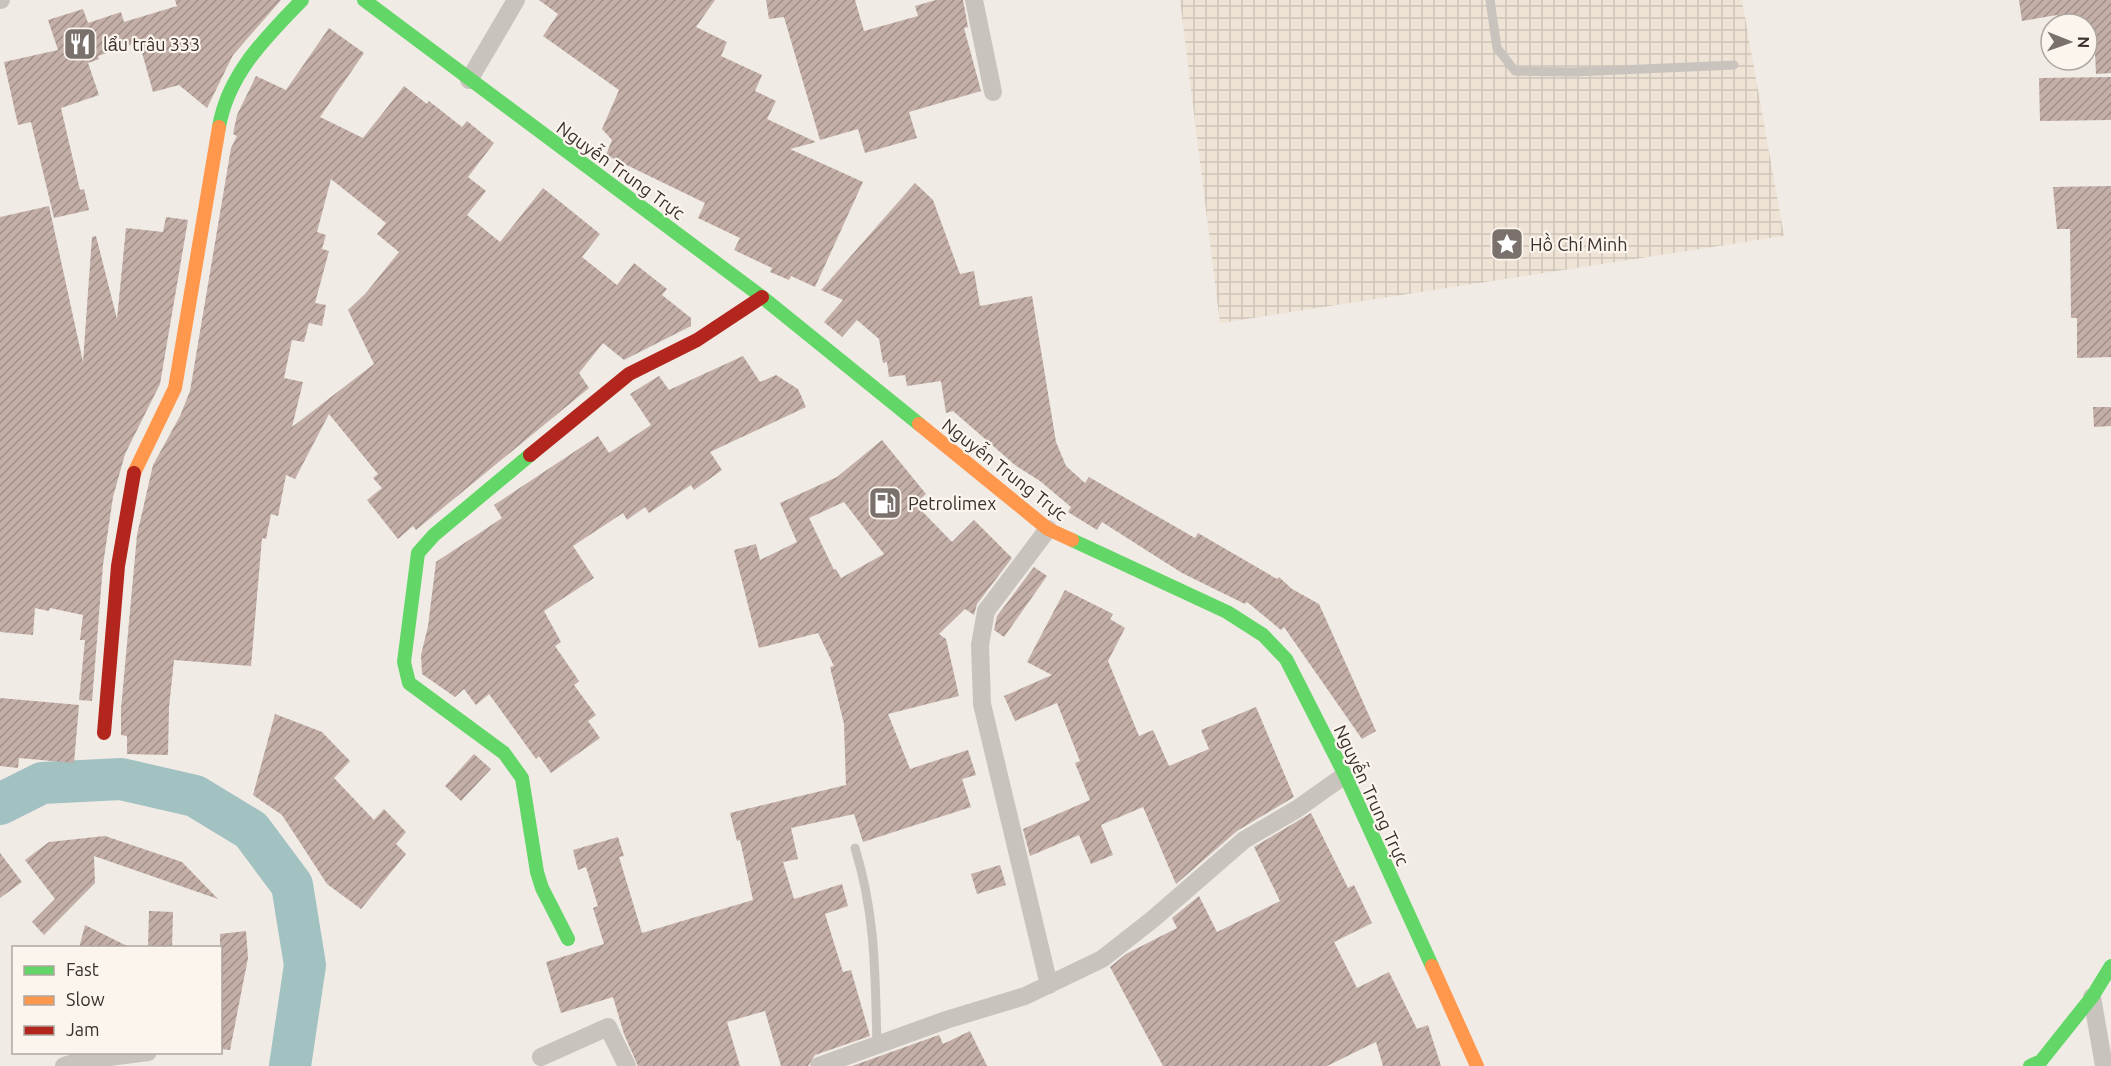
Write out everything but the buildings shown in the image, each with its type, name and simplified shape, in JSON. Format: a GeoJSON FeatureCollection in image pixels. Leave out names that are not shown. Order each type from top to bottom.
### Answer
{"type":"FeatureCollection","features":[{"type":"Feature","properties":{"kind":"street"},"geometry":{"type":"LineString","coordinates":[[104,732],[119,567],[132,485],[143,449],[171,405],[222,111],[232,82],[257,46],[302,0]]}},
{"type":"Feature","properties":{"kind":"street","name":"Nguyễn Trung Trực"},"geometry":{"type":"LineString","coordinates":[[364,0],[762,297],[1048,530],[1227,612],[1263,635],[1286,659],[1345,775],[1477,1066]]}},
{"type":"Feature","properties":{"kind":"street"},"geometry":{"type":"LineString","coordinates":[[469,80],[516,0]]}},
{"type":"Feature","properties":{"kind":"street"},"geometry":{"type":"LineString","coordinates":[[974,0],[993,93]]}},
{"type":"Feature","properties":{"kind":"street"},"geometry":{"type":"LineString","coordinates":[[568,939],[542,888],[537,872],[522,778],[504,753],[479,732],[409,683],[404,662],[417,553],[477,498],[629,374],[697,340],[762,297]]}},
{"type":"Feature","properties":{"kind":"street"},"geometry":{"type":"LineString","coordinates":[[1048,530],[986,611],[980,645],[982,704],[1049,985]]}},
{"type":"Feature","properties":{"kind":"street"},"geometry":{"type":"LineString","coordinates":[[819,1066],[1025,996],[1102,958],[1154,919],[1244,840],[1297,809],[1345,775]]}},
{"type":"Feature","properties":{"kind":"street"},"geometry":{"type":"LineString","coordinates":[[2030,1066],[2041,1061],[2092,997],[2111,966]]}},
{"type":"Feature","properties":{"kind":"street"},"geometry":{"type":"LineString","coordinates":[[2092,997],[2104,1066]]}},
{"type":"Feature","properties":{"kind":"street"},"geometry":{"type":"LineString","coordinates":[[541,1057],[608,1027],[627,1066]]}},
{"type":"Feature","properties":{"kind":"street"},"geometry":{"type":"LineString","coordinates":[[64,1066],[107,1062],[143,1054]]}},
{"type":"Feature","properties":{"kind":"lane"},"geometry":{"type":"LineString","coordinates":[[1490,0],[1497,48],[1515,71],[1573,72],[1734,65]]}},
{"type":"Feature","properties":{"kind":"lane"},"geometry":{"type":"LineString","coordinates":[[855,848],[864,878],[874,936],[877,1045]]}},
{"type":"Feature","properties":{"kind":"shaded area"},"geometry":{"type":"Polygon","coordinates":[[[1180,0],[1742,0],[1784,236],[1220,323],[1180,0]]]}},
{"type":"Feature","properties":{"kind":"waterway"},"geometry":{"type":"LineString","coordinates":[[0,804],[42,783],[121,779],[195,796],[251,830],[292,885],[305,965],[290,1066]]}},
{"type":"Feature","properties":{"kind":"traffic: fast"},"geometry":{"type":"LineString","coordinates":[[219,127],[224,108],[240,73],[262,42],[302,0]]}},
{"type":"Feature","properties":{"kind":"traffic: fast"},"geometry":{"type":"LineString","coordinates":[[364,0],[762,297],[919,424]]}},
{"type":"Feature","properties":{"kind":"traffic: fast"},"geometry":{"type":"LineString","coordinates":[[530,455],[434,535],[418,553],[404,662],[409,683],[504,753],[522,778],[537,872],[542,888],[568,939]]}},
{"type":"Feature","properties":{"kind":"traffic: fast"},"geometry":{"type":"LineString","coordinates":[[1072,540],[1227,612],[1263,635],[1286,659],[1345,775],[1432,966]]}},
{"type":"Feature","properties":{"kind":"traffic: fast"},"geometry":{"type":"LineString","coordinates":[[2030,1066],[2041,1061],[2092,997],[2111,966]]}},
{"type":"Feature","properties":{"kind":"traffic: slow"},"geometry":{"type":"LineString","coordinates":[[134,473],[175,388],[219,127]]}},
{"type":"Feature","properties":{"kind":"traffic: slow"},"geometry":{"type":"LineString","coordinates":[[919,424],[1048,529],[1072,540]]}},
{"type":"Feature","properties":{"kind":"traffic: slow"},"geometry":{"type":"LineString","coordinates":[[1432,966],[1477,1066]]}},
{"type":"Feature","properties":{"kind":"traffic: jam"},"geometry":{"type":"LineString","coordinates":[[530,455],[629,374],[697,340],[762,297]]}},
{"type":"Feature","properties":{"kind":"traffic: jam"},"geometry":{"type":"LineString","coordinates":[[104,733],[118,566],[134,473]]}},
{"type":"Feature","properties":{"kind":"place","name":"lẩu trâu 333"},"geometry":{"type":"Point","coordinates":[80,44]}},
{"type":"Feature","properties":{"kind":"place","name":"Hồ Chí Minh"},"geometry":{"type":"Point","coordinates":[1507,244]}},
{"type":"Feature","properties":{"kind":"place","name":"Petrolimex"},"geometry":{"type":"Point","coordinates":[885,503]}}]}
